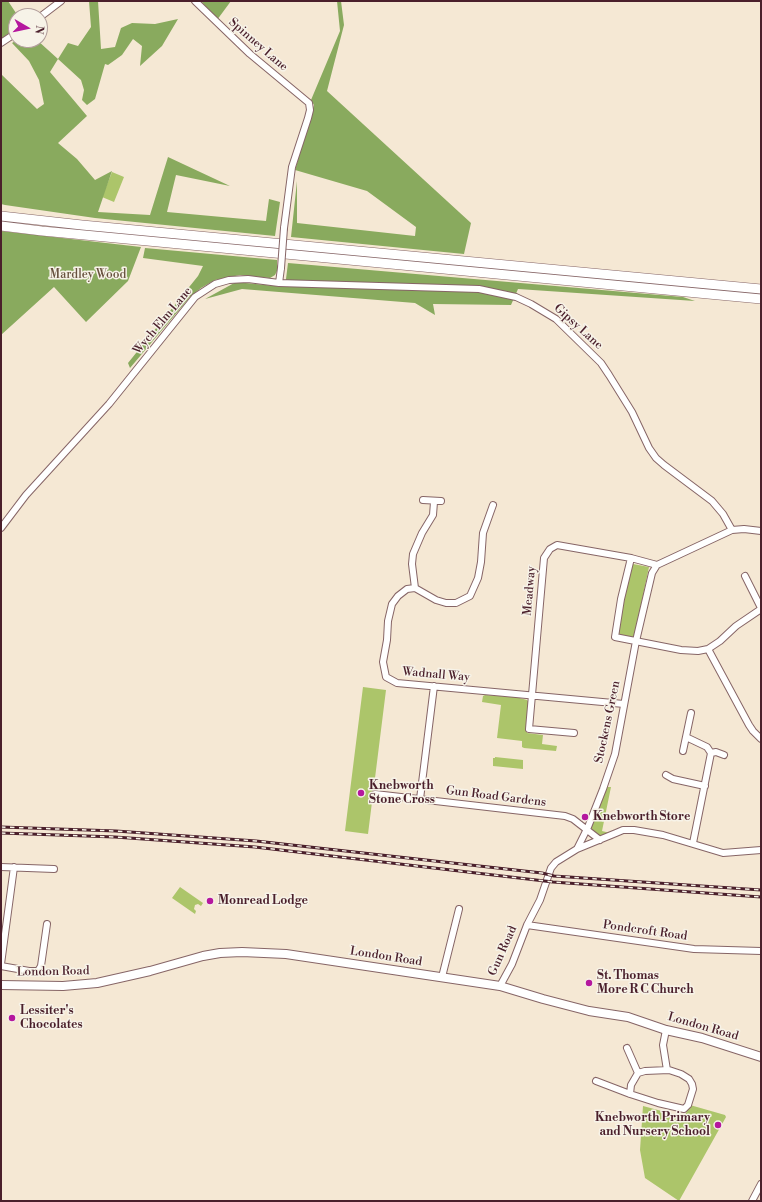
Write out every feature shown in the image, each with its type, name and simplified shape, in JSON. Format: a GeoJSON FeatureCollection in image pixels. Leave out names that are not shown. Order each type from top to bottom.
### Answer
{"type":"FeatureCollection","features":[{"type":"Feature","properties":{"kind":"highway"},"geometry":{"type":"LineString","coordinates":[[1,216],[82,226],[761,289]]}},
{"type":"Feature","properties":{"kind":"highway"},"geometry":{"type":"LineString","coordinates":[[1,226],[761,299]]}},
{"type":"Feature","properties":{"kind":"main road","name":"London Road"},"geometry":{"type":"LineString","coordinates":[[1,985],[63,986],[97,983],[150,971],[203,956],[242,952],[286,954],[500,986],[589,1011],[628,1017],[666,1030],[702,1038],[761,1057]]}},
{"type":"Feature","properties":{"kind":"street"},"geometry":{"type":"LineString","coordinates":[[48,11],[61,1]]}},
{"type":"Feature","properties":{"kind":"street","name":"Spinney Lane"},"geometry":{"type":"LineString","coordinates":[[195,1],[250,54],[309,103],[310,110],[308,118],[292,167],[279,282]]}},
{"type":"Feature","properties":{"kind":"street","name":"Wych Elm Lane"},"geometry":{"type":"LineString","coordinates":[[1,528],[26,495],[109,404],[195,297],[215,284],[229,280],[248,279],[279,282]]}},
{"type":"Feature","properties":{"kind":"street","name":"Gipsy Lane"},"geometry":{"type":"LineString","coordinates":[[279,282],[479,289],[516,297],[531,304],[556,319],[600,363],[632,412],[649,448],[656,458],[712,501],[726,518],[732,530]]}},
{"type":"Feature","properties":{"kind":"street"},"geometry":{"type":"LineString","coordinates":[[422,500],[437,501],[432,515],[413,554],[412,564],[415,588],[436,600],[446,603],[456,603],[470,596],[478,578],[481,562],[482,533],[493,505]]}},
{"type":"Feature","properties":{"kind":"street"},"geometry":{"type":"LineString","coordinates":[[657,565],[732,530],[761,529]]}},
{"type":"Feature","properties":{"kind":"street","name":"Meadway"},"geometry":{"type":"LineString","coordinates":[[574,733],[529,729],[544,558],[550,549],[557,544],[631,558],[657,565]]}},
{"type":"Feature","properties":{"kind":"street"},"geometry":{"type":"LineString","coordinates":[[631,558],[621,599],[615,637],[691,651],[708,649],[761,608],[745,576]]}},
{"type":"Feature","properties":{"kind":"street","name":"Stockens Green"},"geometry":{"type":"LineString","coordinates":[[577,849],[587,830],[615,754],[636,641],[652,574],[657,565]]}},
{"type":"Feature","properties":{"kind":"street","name":"Wadnall Way"},"geometry":{"type":"LineString","coordinates":[[415,588],[407,589],[398,596],[389,611],[387,640],[383,662],[386,677],[397,683],[624,704]]}},
{"type":"Feature","properties":{"kind":"street"},"geometry":{"type":"LineString","coordinates":[[708,649],[749,725],[761,739]]}},
{"type":"Feature","properties":{"kind":"street"},"geometry":{"type":"LineString","coordinates":[[420,799],[434,686]]}},
{"type":"Feature","properties":{"kind":"street"},"geometry":{"type":"LineString","coordinates":[[683,750],[691,713]]}},
{"type":"Feature","properties":{"kind":"street"},"geometry":{"type":"LineString","coordinates":[[686,737],[707,747],[711,753],[693,843]]}},
{"type":"Feature","properties":{"kind":"street"},"geometry":{"type":"LineString","coordinates":[[711,753],[716,752],[724,755]]}},
{"type":"Feature","properties":{"kind":"street"},"geometry":{"type":"LineString","coordinates":[[666,775],[673,779],[705,786]]}},
{"type":"Feature","properties":{"kind":"street","name":"Gun Road Gardens"},"geometry":{"type":"LineString","coordinates":[[375,794],[466,806],[565,816],[572,819],[600,840]]}},
{"type":"Feature","properties":{"kind":"street","name":"Gun Road"},"geometry":{"type":"LineString","coordinates":[[500,986],[512,964],[527,925],[540,900],[551,868],[556,862],[577,849],[623,830],[634,830],[663,835],[724,853],[761,850]]}},
{"type":"Feature","properties":{"kind":"street"},"geometry":{"type":"LineString","coordinates":[[1,867],[54,869]]}},
{"type":"Feature","properties":{"kind":"street"},"geometry":{"type":"LineString","coordinates":[[14,867],[1,965],[29,971],[38,971],[41,966],[47,924]]}},
{"type":"Feature","properties":{"kind":"street"},"geometry":{"type":"LineString","coordinates":[[442,977],[459,909]]}},
{"type":"Feature","properties":{"kind":"street","name":"Pondcroft Road"},"geometry":{"type":"LineString","coordinates":[[527,925],[687,948],[761,951]]}},
{"type":"Feature","properties":{"kind":"street"},"geometry":{"type":"LineString","coordinates":[[666,1030],[663,1045],[667,1070]]}},
{"type":"Feature","properties":{"kind":"street"},"geometry":{"type":"LineString","coordinates":[[627,1048],[638,1073]]}},
{"type":"Feature","properties":{"kind":"street"},"geometry":{"type":"LineString","coordinates":[[596,1082],[630,1094],[684,1109],[688,1105],[692,1089],[692,1084],[689,1079],[681,1074],[667,1070],[638,1073]]}},
{"type":"Feature","properties":{"kind":"street"},"geometry":{"type":"LineString","coordinates":[[630,1094],[631,1085],[638,1073]]}},
{"type":"Feature","properties":{"kind":"street"},"geometry":{"type":"LineString","coordinates":[[752,1201],[761,1184]]}},
{"type":"Feature","properties":{"kind":"green space"},"geometry":{"type":"Polygon","coordinates":[[[1,1],[8,1],[13,8],[8,8],[8,34],[1,39],[1,1]]]}},
{"type":"Feature","properties":{"kind":"green space"},"geometry":{"type":"Polygon","coordinates":[[[89,1],[98,1],[101,49],[115,47],[121,28],[132,23],[155,24],[178,19],[162,46],[140,66],[142,46],[133,39],[122,55],[108,65],[105,64],[95,99],[87,105],[82,100],[84,90],[81,80],[58,59],[68,43],[78,46],[91,27],[89,1]]]}},
{"type":"Feature","properties":{"kind":"green space"},"geometry":{"type":"Polygon","coordinates":[[[201,1],[231,1],[217,20],[201,1]]]}},
{"type":"Feature","properties":{"kind":"green space"},"geometry":{"type":"Polygon","coordinates":[[[337,1],[341,1],[344,25],[327,91],[471,223],[464,254],[291,237],[297,181],[297,223],[415,236],[416,227],[367,191],[295,170],[314,105],[311,100],[340,31],[337,1]]]}},
{"type":"Feature","properties":{"kind":"green space"},"geometry":{"type":"Polygon","coordinates":[[[17,48],[46,48],[58,59],[50,72],[87,116],[58,143],[77,159],[95,180],[112,171],[98,212],[150,215],[168,157],[230,186],[176,175],[167,212],[266,221],[269,199],[280,202],[275,236],[95,218],[1,204],[1,74],[37,109],[44,104],[39,80],[29,61],[17,48]]]}},
{"type":"Feature","properties":{"kind":"green space"},"geometry":{"type":"Polygon","coordinates":[[[112,172],[124,177],[114,202],[102,197],[112,172]]]}},
{"type":"Feature","properties":{"kind":"green space","name":"Mardley Wood"},"geometry":{"type":"Polygon","coordinates":[[[1,231],[141,247],[128,281],[86,322],[54,287],[1,335],[1,231]]]}},
{"type":"Feature","properties":{"kind":"green space"},"geometry":{"type":"Polygon","coordinates":[[[145,248],[277,260],[277,271],[275,275],[270,278],[240,275],[215,280],[201,288],[190,297],[130,368],[128,363],[198,276],[203,266],[143,258],[145,248]]]}},
{"type":"Feature","properties":{"kind":"green space"},"geometry":{"type":"Polygon","coordinates":[[[288,263],[683,297],[695,301],[518,289],[511,305],[433,304],[435,315],[415,303],[242,289],[205,299],[236,282],[285,287],[288,263]]]}},
{"type":"Feature","properties":{"kind":"green space"},"geometry":{"type":"Polygon","coordinates":[[[633,564],[649,567],[634,638],[618,635],[623,597],[633,564]]]}},
{"type":"Feature","properties":{"kind":"green space"},"geometry":{"type":"Polygon","coordinates":[[[363,687],[386,690],[368,834],[345,831],[363,687]]]}},
{"type":"Feature","properties":{"kind":"green space"},"geometry":{"type":"Polygon","coordinates":[[[483,696],[516,697],[527,700],[530,704],[527,733],[543,735],[542,744],[557,746],[556,751],[524,748],[522,747],[522,741],[497,738],[501,705],[482,702],[483,696]]]}},
{"type":"Feature","properties":{"kind":"green space"},"geometry":{"type":"Polygon","coordinates":[[[493,758],[523,760],[523,769],[493,766],[493,758]]]}},
{"type":"Feature","properties":{"kind":"green space"},"geometry":{"type":"Polygon","coordinates":[[[606,787],[611,787],[602,831],[610,833],[599,836],[592,830],[592,825],[606,787]]]}},
{"type":"Feature","properties":{"kind":"green space"},"geometry":{"type":"Polygon","coordinates":[[[180,887],[203,903],[201,906],[198,904],[195,905],[195,914],[172,898],[180,887]]]}},
{"type":"Feature","properties":{"kind":"green space"},"geometry":{"type":"Polygon","coordinates":[[[690,1105],[725,1115],[726,1117],[679,1201],[645,1178],[640,1150],[643,1106],[684,1117],[690,1105]]]}},
{"type":"Feature","properties":{"kind":"railway"},"geometry":{"type":"LineString","coordinates":[[1,827],[116,831],[256,841],[542,873],[554,876],[761,890]]}},
{"type":"Feature","properties":{"kind":"railway"},"geometry":{"type":"LineString","coordinates":[[1,833],[115,837],[255,847],[553,882],[761,897]]}},
{"type":"Feature","properties":{"kind":"place","name":"Knebworth Stone Cross"},"geometry":{"type":"Point","coordinates":[361,793]}},
{"type":"Feature","properties":{"kind":"place","name":"Knebworth Store"},"geometry":{"type":"Point","coordinates":[585,817]}},
{"type":"Feature","properties":{"kind":"place","name":"Monread Lodge"},"geometry":{"type":"Point","coordinates":[210,901]}},
{"type":"Feature","properties":{"kind":"place","name":"St. Thomas More R C Church"},"geometry":{"type":"Point","coordinates":[589,983]}},
{"type":"Feature","properties":{"kind":"place","name":"Lessiter's Chocolates"},"geometry":{"type":"Point","coordinates":[12,1018]}},
{"type":"Feature","properties":{"kind":"place","name":"Knebworth Primary and Nursery School"},"geometry":{"type":"Point","coordinates":[718,1125]}}]}
